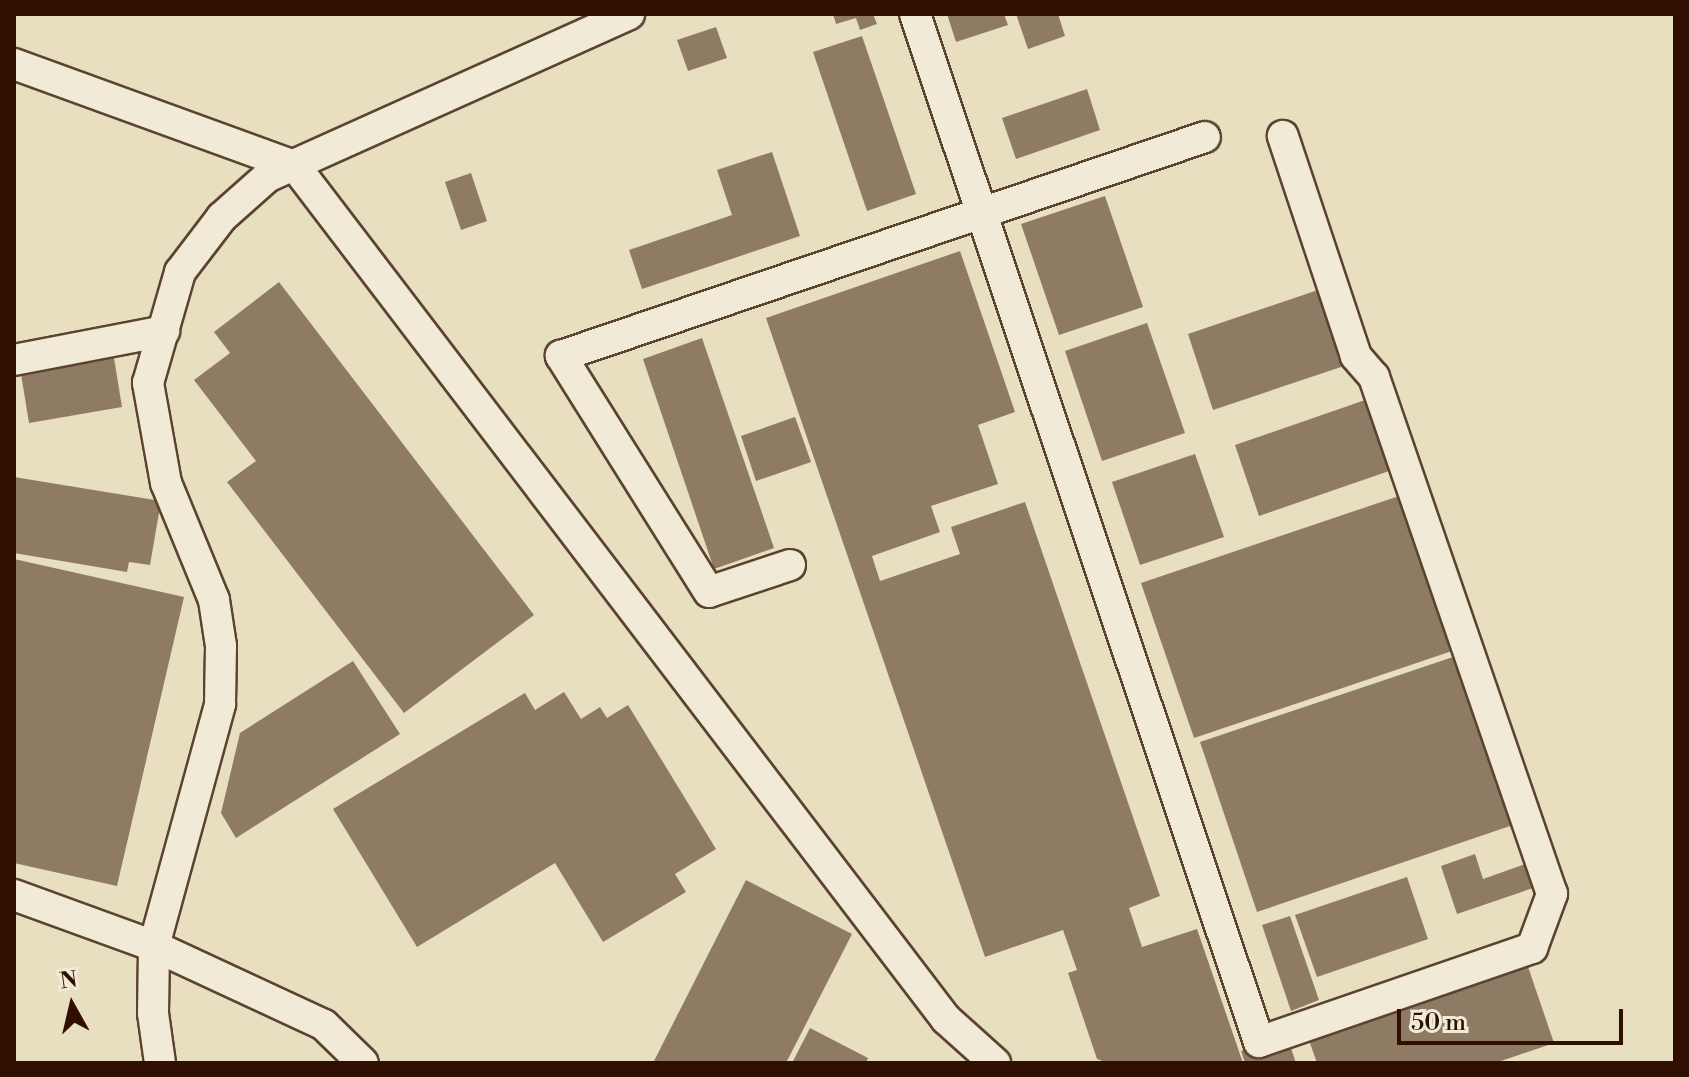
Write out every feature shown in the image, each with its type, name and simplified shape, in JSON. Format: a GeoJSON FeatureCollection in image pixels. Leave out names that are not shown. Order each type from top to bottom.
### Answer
{"type":"FeatureCollection","features":[{"type":"Feature","properties":{"kind":"street"},"geometry":{"type":"LineString","coordinates":[[160,1063],[153,1013],[154,946],[220,704],[221,646],[214,600],[166,483],[148,383],[180,272],[222,217],[267,177],[295,166],[577,23],[629,14]]}},
{"type":"Feature","properties":{"kind":"street"},"geometry":{"type":"LineString","coordinates":[[915,14],[1259,1042],[1532,948],[1552,894],[1374,377],[1356,356],[1283,136]]}},
{"type":"Feature","properties":{"kind":"street"},"geometry":{"type":"LineString","coordinates":[[14,64],[295,166],[946,1019],[995,1063]]}},
{"type":"Feature","properties":{"kind":"street"},"geometry":{"type":"LineString","coordinates":[[790,565],[709,592],[561,356],[1205,137]]}},
{"type":"Feature","properties":{"kind":"street"},"geometry":{"type":"LineString","coordinates":[[14,360],[164,331]]}},
{"type":"Feature","properties":{"kind":"street"},"geometry":{"type":"LineString","coordinates":[[14,895],[154,946],[324,1025],[363,1063]]}},
{"type":"Feature","properties":{"kind":"building"},"geometry":{"type":"Polygon","coordinates":[[[833,14],[873,14],[877,24],[860,30],[856,18],[836,24],[833,14]]]}},
{"type":"Feature","properties":{"kind":"building"},"geometry":{"type":"Polygon","coordinates":[[[947,14],[1004,14],[1008,25],[956,42],[947,14]]]}},
{"type":"Feature","properties":{"kind":"building"},"geometry":{"type":"Polygon","coordinates":[[[1016,14],[1058,14],[1065,36],[1028,49],[1016,14]]]}},
{"type":"Feature","properties":{"kind":"building"},"geometry":{"type":"Polygon","coordinates":[[[716,27],[727,58],[688,71],[677,40],[716,27]]]}},
{"type":"Feature","properties":{"kind":"building"},"geometry":{"type":"Polygon","coordinates":[[[862,36],[916,194],[867,211],[813,52],[862,36]]]}},
{"type":"Feature","properties":{"kind":"building"},"geometry":{"type":"Polygon","coordinates":[[[1087,89],[1100,130],[1016,159],[1002,118],[1087,89]]]}},
{"type":"Feature","properties":{"kind":"building"},"geometry":{"type":"Polygon","coordinates":[[[772,152],[800,236],[642,289],[629,250],[732,215],[717,170],[772,152]]]}},
{"type":"Feature","properties":{"kind":"building"},"geometry":{"type":"Polygon","coordinates":[[[471,173],[487,221],[461,230],[445,182],[471,173]]]}},
{"type":"Feature","properties":{"kind":"building"},"geometry":{"type":"Polygon","coordinates":[[[1105,196],[1143,307],[1059,335],[1021,224],[1105,196]]]}},
{"type":"Feature","properties":{"kind":"building"},"geometry":{"type":"Polygon","coordinates":[[[960,251],[1015,412],[978,425],[998,484],[931,506],[940,532],[872,556],[880,581],[960,554],[951,527],[1025,502],[1160,896],[1129,908],[1142,947],[1197,929],[1243,1063],[1108,1063],[1097,1059],[1068,973],[1077,970],[1063,930],[985,957],[766,318],[960,251]]]}},
{"type":"Feature","properties":{"kind":"building"},"geometry":{"type":"Polygon","coordinates":[[[279,282],[534,615],[404,713],[227,482],[256,461],[194,380],[230,353],[214,332],[279,282]]]}},
{"type":"Feature","properties":{"kind":"building"},"geometry":{"type":"Polygon","coordinates":[[[1318,290],[1344,366],[1213,410],[1188,334],[1318,290]]]}},
{"type":"Feature","properties":{"kind":"building"},"geometry":{"type":"Polygon","coordinates":[[[1147,323],[1185,433],[1102,461],[1065,351],[1147,323]]]}},
{"type":"Feature","properties":{"kind":"building"},"geometry":{"type":"Polygon","coordinates":[[[702,338],[774,548],[714,569],[643,359],[702,338]]]}},
{"type":"Feature","properties":{"kind":"building"},"geometry":{"type":"Polygon","coordinates":[[[114,358],[122,407],[29,423],[21,374],[114,358]]]}},
{"type":"Feature","properties":{"kind":"building"},"geometry":{"type":"Polygon","coordinates":[[[1368,399],[1392,470],[1259,516],[1235,445],[1368,399]]]}},
{"type":"Feature","properties":{"kind":"building"},"geometry":{"type":"Polygon","coordinates":[[[795,417],[811,462],[756,481],[741,436],[795,417]]]}},
{"type":"Feature","properties":{"kind":"building"},"geometry":{"type":"Polygon","coordinates":[[[1195,454],[1224,537],[1140,565],[1112,482],[1195,454]]]}},
{"type":"Feature","properties":{"kind":"building"},"geometry":{"type":"Polygon","coordinates":[[[14,477],[161,501],[150,565],[129,562],[127,572],[14,553],[14,477]]]}},
{"type":"Feature","properties":{"kind":"building"},"geometry":{"type":"Polygon","coordinates":[[[1402,495],[1455,650],[1194,738],[1141,583],[1402,495]]]}},
{"type":"Feature","properties":{"kind":"building"},"geometry":{"type":"Polygon","coordinates":[[[14,559],[184,597],[117,886],[14,863],[14,559]]]}},
{"type":"Feature","properties":{"kind":"building"},"geometry":{"type":"Polygon","coordinates":[[[1459,655],[1516,824],[1257,912],[1200,742],[1459,655]]]}},
{"type":"Feature","properties":{"kind":"building"},"geometry":{"type":"Polygon","coordinates":[[[353,661],[400,734],[236,838],[221,813],[240,733],[353,661]]]}},
{"type":"Feature","properties":{"kind":"building"},"geometry":{"type":"Polygon","coordinates":[[[564,692],[581,719],[600,707],[607,718],[628,705],[716,849],[675,874],[686,892],[603,942],[555,863],[417,947],[333,809],[525,693],[535,710],[564,692]]]}},
{"type":"Feature","properties":{"kind":"building"},"geometry":{"type":"Polygon","coordinates":[[[1475,854],[1483,879],[1528,863],[1536,887],[1457,914],[1441,866],[1475,854]]]}},
{"type":"Feature","properties":{"kind":"building"},"geometry":{"type":"Polygon","coordinates":[[[1407,877],[1428,939],[1317,977],[1295,915],[1407,877]]]}},
{"type":"Feature","properties":{"kind":"building"},"geometry":{"type":"Polygon","coordinates":[[[746,880],[852,934],[786,1063],[653,1063],[746,880]]]}},
{"type":"Feature","properties":{"kind":"building"},"geometry":{"type":"Polygon","coordinates":[[[1290,916],[1319,1000],[1291,1011],[1262,925],[1290,916]]]}},
{"type":"Feature","properties":{"kind":"building"},"geometry":{"type":"Polygon","coordinates":[[[1524,955],[1554,1043],[1495,1063],[1317,1063],[1305,1029],[1524,955]]]}},
{"type":"Feature","properties":{"kind":"building"},"geometry":{"type":"Polygon","coordinates":[[[810,1028],[868,1058],[866,1063],[792,1063],[810,1028]]]}},
{"type":"Feature","properties":{"kind":"building"},"geometry":{"type":"Polygon","coordinates":[[[1287,1036],[1296,1063],[1245,1063],[1241,1051],[1287,1036]]]}}]}
